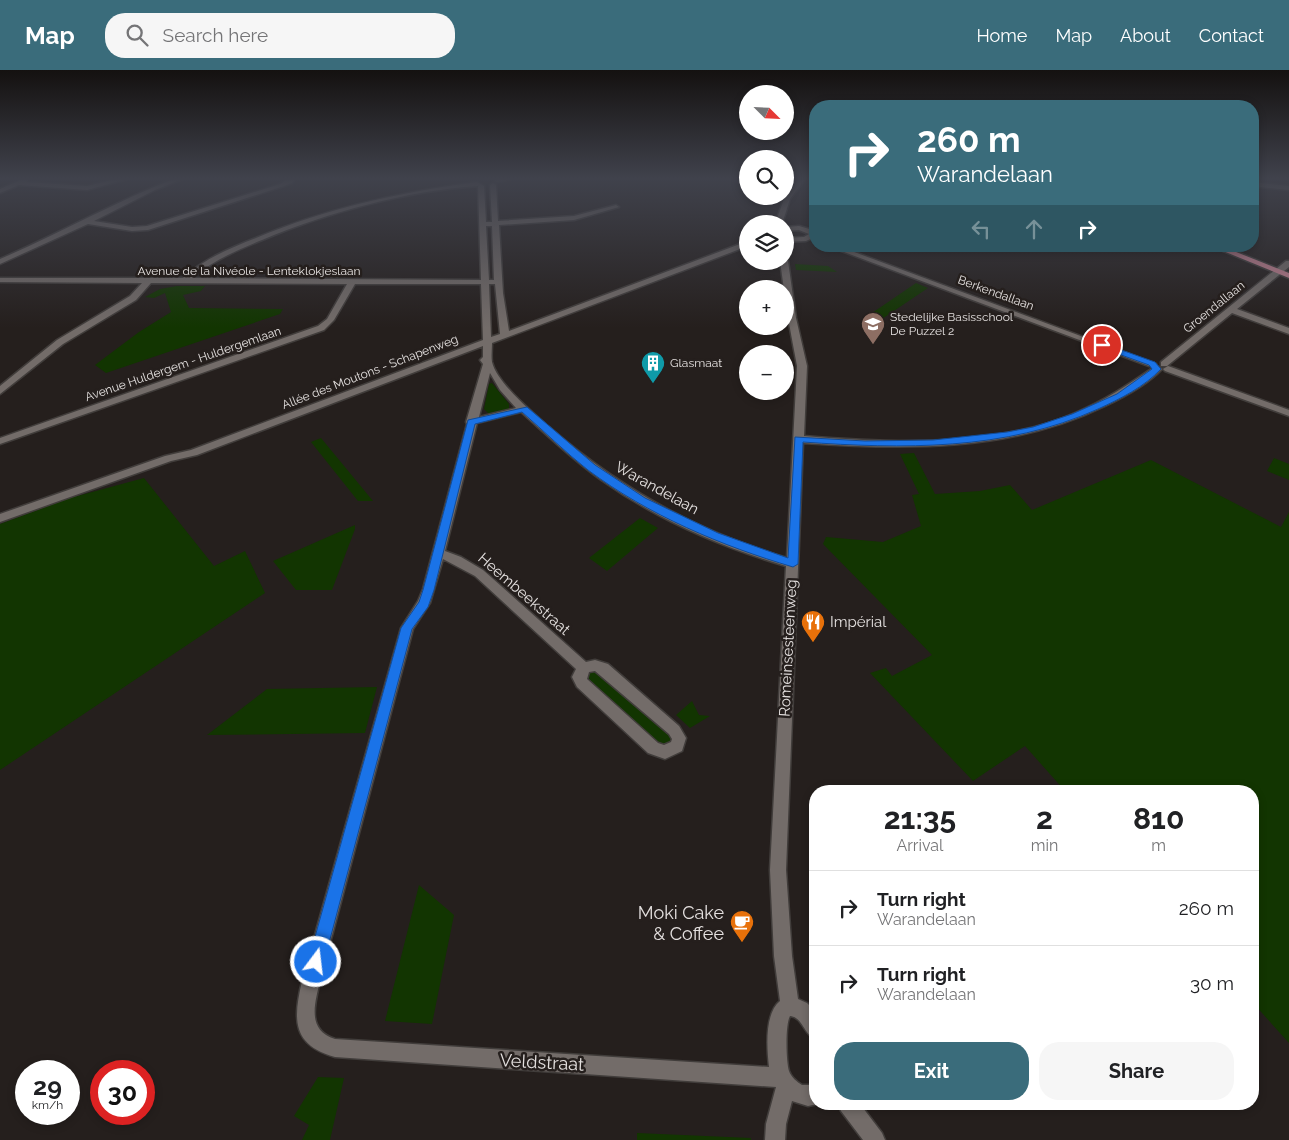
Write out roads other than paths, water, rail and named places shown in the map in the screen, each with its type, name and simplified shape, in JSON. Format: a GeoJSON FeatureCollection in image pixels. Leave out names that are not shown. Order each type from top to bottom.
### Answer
{"type":"FeatureCollection","features":[{"type":"Feature","properties":{"kind":"main road"},"geometry":{"type":"LineString","coordinates":[[1233,252],[1284,268]]}},
{"type":"Feature","properties":{"kind":"main road"},"geometry":{"type":"LineString","coordinates":[[1245,252],[1284,268],[1289,276]]}},
{"type":"Feature","properties":{"kind":"street"},"geometry":{"type":"LineString","coordinates":[[0,262],[74,228]]}},
{"type":"Feature","properties":{"kind":"street"},"geometry":{"type":"LineString","coordinates":[[125,228],[148,228]]}},
{"type":"Feature","properties":{"kind":"street"},"geometry":{"type":"LineString","coordinates":[[184,282],[204,265],[287,228]]}},
{"type":"Feature","properties":{"kind":"street"},"geometry":{"type":"LineString","coordinates":[[438,553],[488,363],[483,228]]}},
{"type":"Feature","properties":{"kind":"street"},"geometry":{"type":"LineString","coordinates":[[495,228],[498,282],[505,336]]}},
{"type":"Feature","properties":{"kind":"street"},"geometry":{"type":"LineString","coordinates":[[794,228],[809,229]]}},
{"type":"Feature","properties":{"kind":"street"},"geometry":{"type":"LineString","coordinates":[[794,240],[809,239]]}},
{"type":"Feature","properties":{"kind":"street","name":"Allée des Moutons - Schapenweg"},"geometry":{"type":"LineString","coordinates":[[0,518],[169,458],[193,453],[739,245]]}},
{"type":"Feature","properties":{"kind":"street","name":"Berkendallaan"},"geometry":{"type":"LineString","coordinates":[[847,252],[1289,413]]}},
{"type":"Feature","properties":{"kind":"street","name":"Groendallaan"},"geometry":{"type":"LineString","coordinates":[[798,439],[865,444],[913,444],[1007,435],[1035,429],[1095,408],[1127,392],[1284,268]]}},
{"type":"Feature","properties":{"kind":"street","name":"Romeinsesteenweg"},"geometry":{"type":"LineString","coordinates":[[785,270],[792,318],[802,366],[778,870],[783,956],[790,1006]]}},
{"type":"Feature","properties":{"kind":"street","name":"Avenue de la Nivéole - Lenteklokjeslaan"},"geometry":{"type":"LineString","coordinates":[[0,280],[498,282]]}},
{"type":"Feature","properties":{"kind":"street"},"geometry":{"type":"LineString","coordinates":[[0,391],[60,342],[133,298],[148,281]]}},
{"type":"Feature","properties":{"kind":"street","name":"Avenue Huldergem - Huldergemlaan"},"geometry":{"type":"LineString","coordinates":[[0,441],[321,328],[330,320],[352,282]]}},
{"type":"Feature","properties":{"kind":"street"},"geometry":{"type":"LineString","coordinates":[[1231,310],[1289,331]]}},
{"type":"Feature","properties":{"kind":"street","name":"Warandelaan"},"geometry":{"type":"LineString","coordinates":[[470,349],[488,363],[502,386],[524,409],[591,468],[641,500],[715,536],[793,564]]}},
{"type":"Feature","properties":{"kind":"street"},"geometry":{"type":"LineString","coordinates":[[471,422],[524,409]]}},
{"type":"Feature","properties":{"kind":"street","name":"Heembeekstraat"},"geometry":{"type":"LineString","coordinates":[[438,553],[456,560],[479,573],[584,668]]}},
{"type":"Feature","properties":{"kind":"street","name":"Veldstraat"},"geometry":{"type":"LineString","coordinates":[[438,553],[424,604],[406,628],[318,952],[306,1000],[306,1019],[309,1031],[315,1040],[326,1046],[336,1048],[784,1082]]}},
{"type":"Feature","properties":{"kind":"street"},"geometry":{"type":"LineString","coordinates":[[595,665],[603,668],[674,730],[678,738],[677,746],[665,752],[652,748],[582,683],[579,677],[584,668],[595,665]]}},
{"type":"Feature","properties":{"kind":"street"},"geometry":{"type":"LineString","coordinates":[[775,1140],[784,1082],[778,1067],[779,1018],[781,1012],[790,1006],[801,1009],[809,1019]]}},
{"type":"Feature","properties":{"kind":"street"},"geometry":{"type":"LineString","coordinates":[[784,1082],[804,1096],[809,1096]]}},
{"type":"Feature","properties":{"kind":"street"},"geometry":{"type":"LineString","coordinates":[[852,1110],[875,1140]]}},
{"type":"Feature","properties":{"kind":"place","name":"Stedelijke Basisschool De Puzzel 2"},"geometry":{"type":"Point","coordinates":[873,345]}},
{"type":"Feature","properties":{"kind":"place","name":"Glasmaat"},"geometry":{"type":"Point","coordinates":[653,384]}},
{"type":"Feature","properties":{"kind":"place","name":"Impérial"},"geometry":{"type":"Point","coordinates":[813,643]}},
{"type":"Feature","properties":{"kind":"place","name":"Moki Cake & Coffee"},"geometry":{"type":"Point","coordinates":[742,943]}}]}
